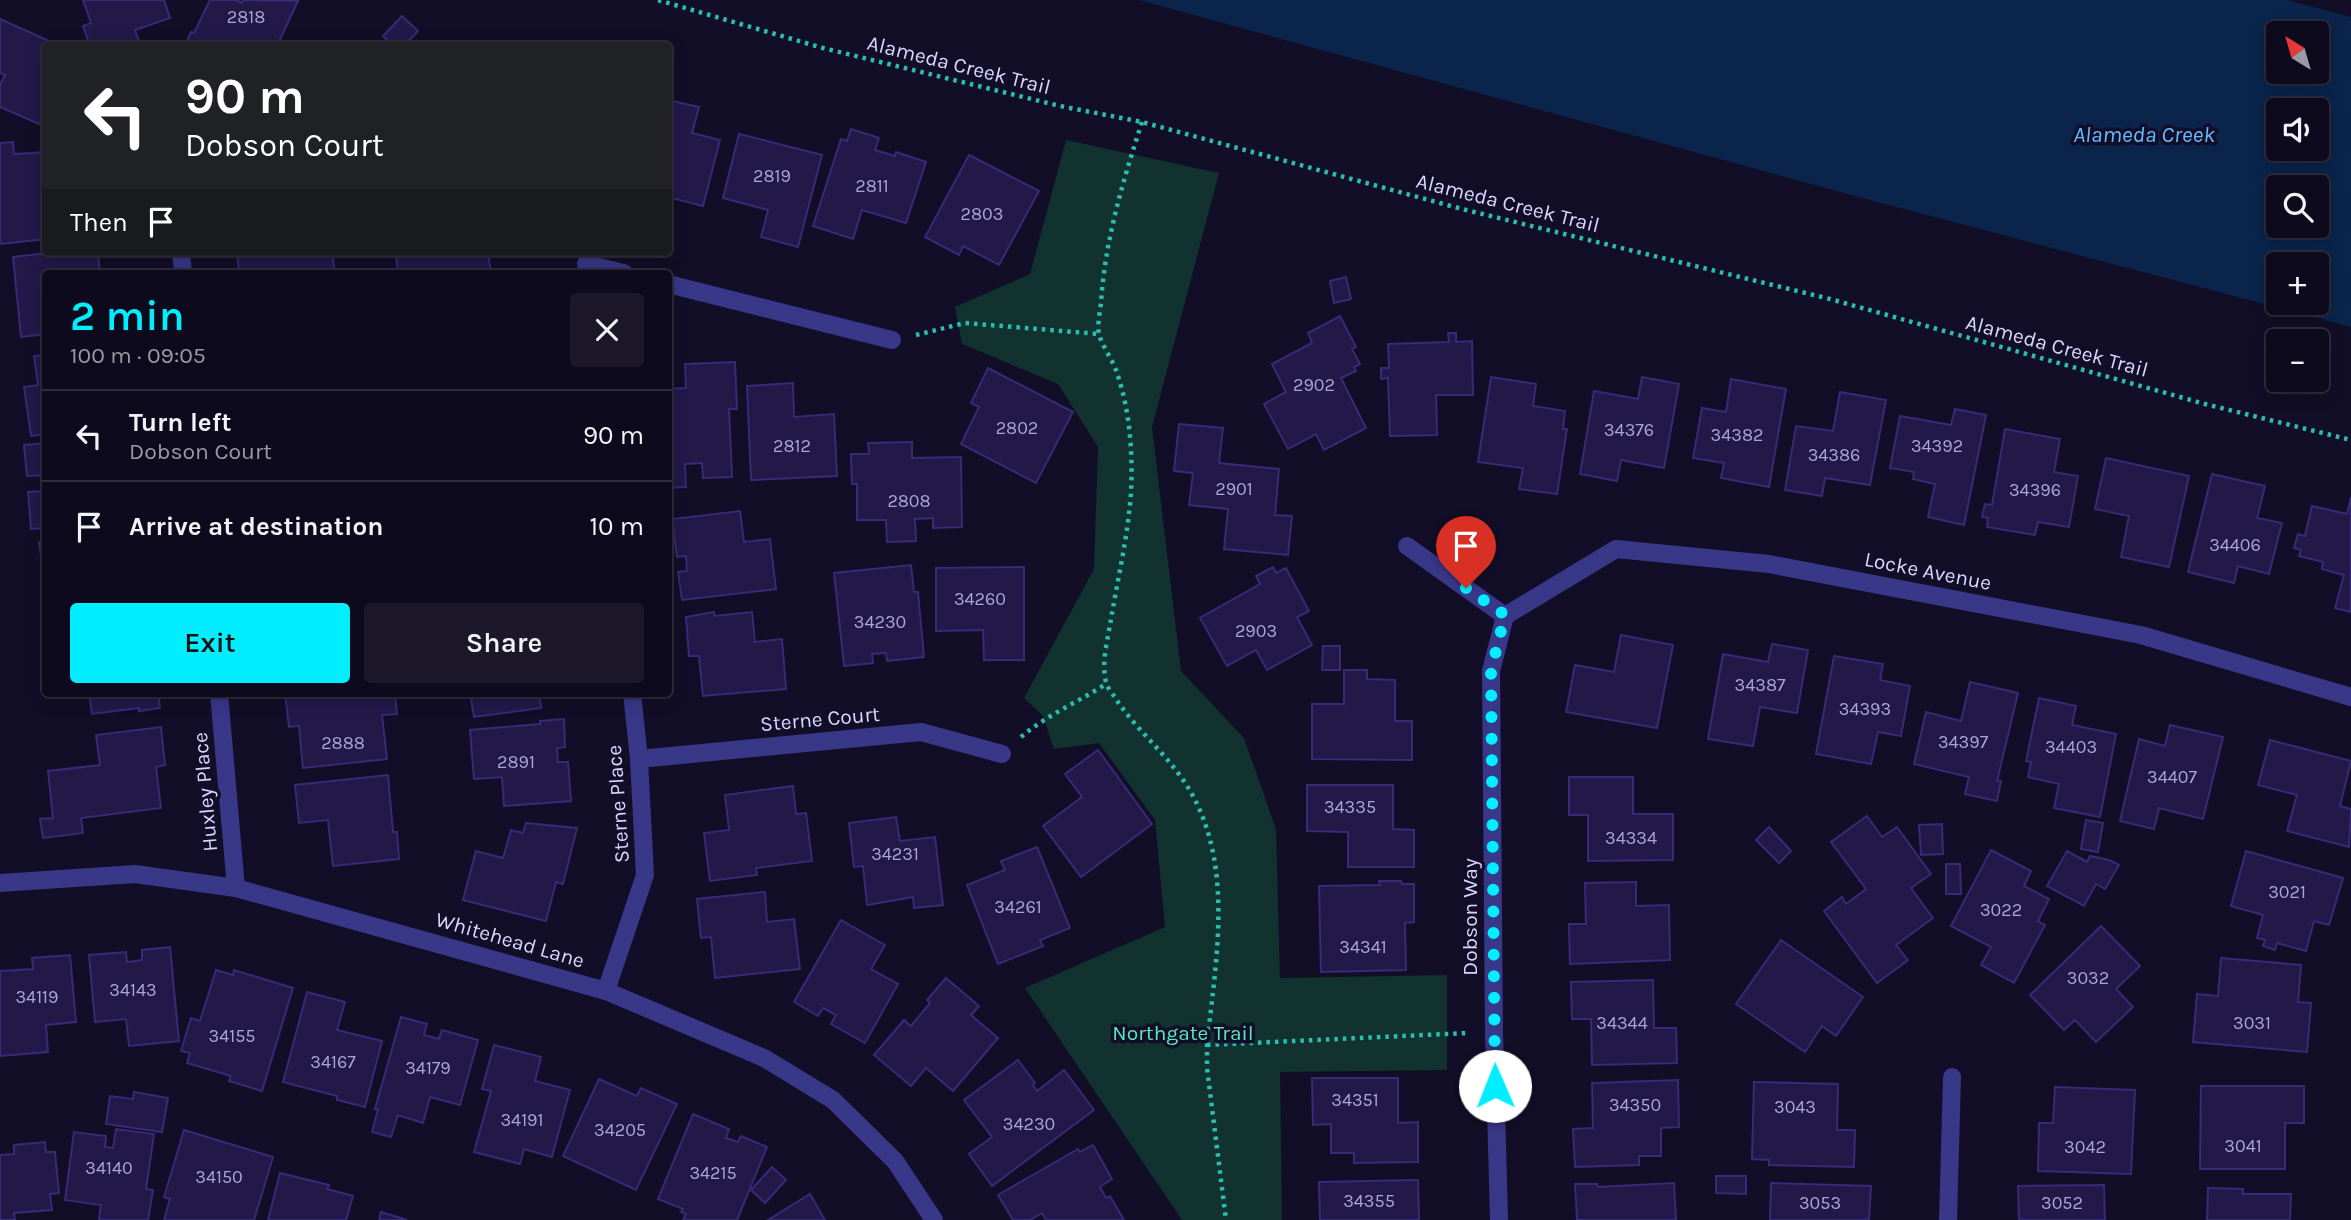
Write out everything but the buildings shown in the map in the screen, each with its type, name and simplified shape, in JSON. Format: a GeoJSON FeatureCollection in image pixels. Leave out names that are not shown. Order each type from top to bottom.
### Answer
{"type":"FeatureCollection","features":[{"type":"Feature","properties":{"kind":"street"},"geometry":{"type":"LineString","coordinates":[[587,270],[586,264],[611,270]]}},
{"type":"Feature","properties":{"kind":"street"},"geometry":{"type":"LineString","coordinates":[[672,285],[892,340]]}},
{"type":"Feature","properties":{"kind":"street"},"geometry":{"type":"LineString","coordinates":[[1408,546],[1505,615]]}},
{"type":"Feature","properties":{"kind":"street","name":"Locke Avenue"},"geometry":{"type":"LineString","coordinates":[[1505,615],[1616,549],[1769,564],[2141,635],[2351,697]]}},
{"type":"Feature","properties":{"kind":"street","name":"Dobson Way"},"geometry":{"type":"LineString","coordinates":[[1499,1220],[1494,1032],[1491,671],[1505,615]]}},
{"type":"Feature","properties":{"kind":"street","name":"Huxley Place"},"geometry":{"type":"LineString","coordinates":[[219,697],[236,888]]}},
{"type":"Feature","properties":{"kind":"street","name":"Sterne Place"},"geometry":{"type":"LineString","coordinates":[[606,991],[645,875],[639,759],[632,697]]}},
{"type":"Feature","properties":{"kind":"street","name":"Sterne Court"},"geometry":{"type":"LineString","coordinates":[[639,759],[921,732],[1002,754]]}},
{"type":"Feature","properties":{"kind":"street","name":"Whitehead Lane"},"geometry":{"type":"LineString","coordinates":[[0,883],[135,874],[236,888],[606,991],[764,1058],[833,1100],[895,1161],[934,1220]]}},
{"type":"Feature","properties":{"kind":"street"},"geometry":{"type":"LineString","coordinates":[[1948,1220],[1952,1077]]}},
{"type":"Feature","properties":{"kind":"path","name":"Alameda Creek Trail"},"geometry":{"type":"LineString","coordinates":[[658,0],[913,71],[1060,106],[1142,122],[1462,209],[1829,299],[2205,404],[2351,440]]}},
{"type":"Feature","properties":{"kind":"path"},"geometry":{"type":"LineString","coordinates":[[1142,122],[1119,193],[1106,258],[1099,334],[1110,354],[1125,401],[1131,461],[1129,505],[1105,653],[1106,684],[1123,711],[1181,776],[1196,800],[1211,836],[1218,902],[1207,1068],[1226,1220]]}},
{"type":"Feature","properties":{"kind":"path"},"geometry":{"type":"LineString","coordinates":[[892,340],[965,323],[1099,334]]}},
{"type":"Feature","properties":{"kind":"path"},"geometry":{"type":"LineString","coordinates":[[1002,754],[1040,721],[1077,703],[1106,684]]}},
{"type":"Feature","properties":{"kind":"path"},"geometry":{"type":"LineString","coordinates":[[1207,1045],[1494,1032]]}},
{"type":"Feature","properties":{"kind":"green space","name":"Northgate Trail"},"geometry":{"type":"Polygon","coordinates":[[[1066,140],[1219,173],[1152,427],[1181,671],[1244,738],[1276,829],[1280,978],[1447,975],[1447,1070],[1280,1072],[1282,1220],[1182,1220],[1025,988],[1165,927],[1155,820],[1099,743],[1054,749],[1043,716],[1024,698],[1094,569],[1098,447],[1058,384],[962,344],[955,307],[1030,274],[1066,140]]]}},
{"type":"Feature","properties":{"kind":"water","name":"Alameda Creek"},"geometry":{"type":"Polygon","coordinates":[[[1139,0],[2287,0],[2351,17],[2351,327],[2306,315],[2329,315],[2329,252],[2266,252],[2266,305],[1851,195],[1139,0]]]}},
{"type":"Feature","properties":{"kind":"route"},"geometry":{"type":"LineString","coordinates":[[1466,588],[1505,615],[1491,671],[1495,1086]]}}]}
